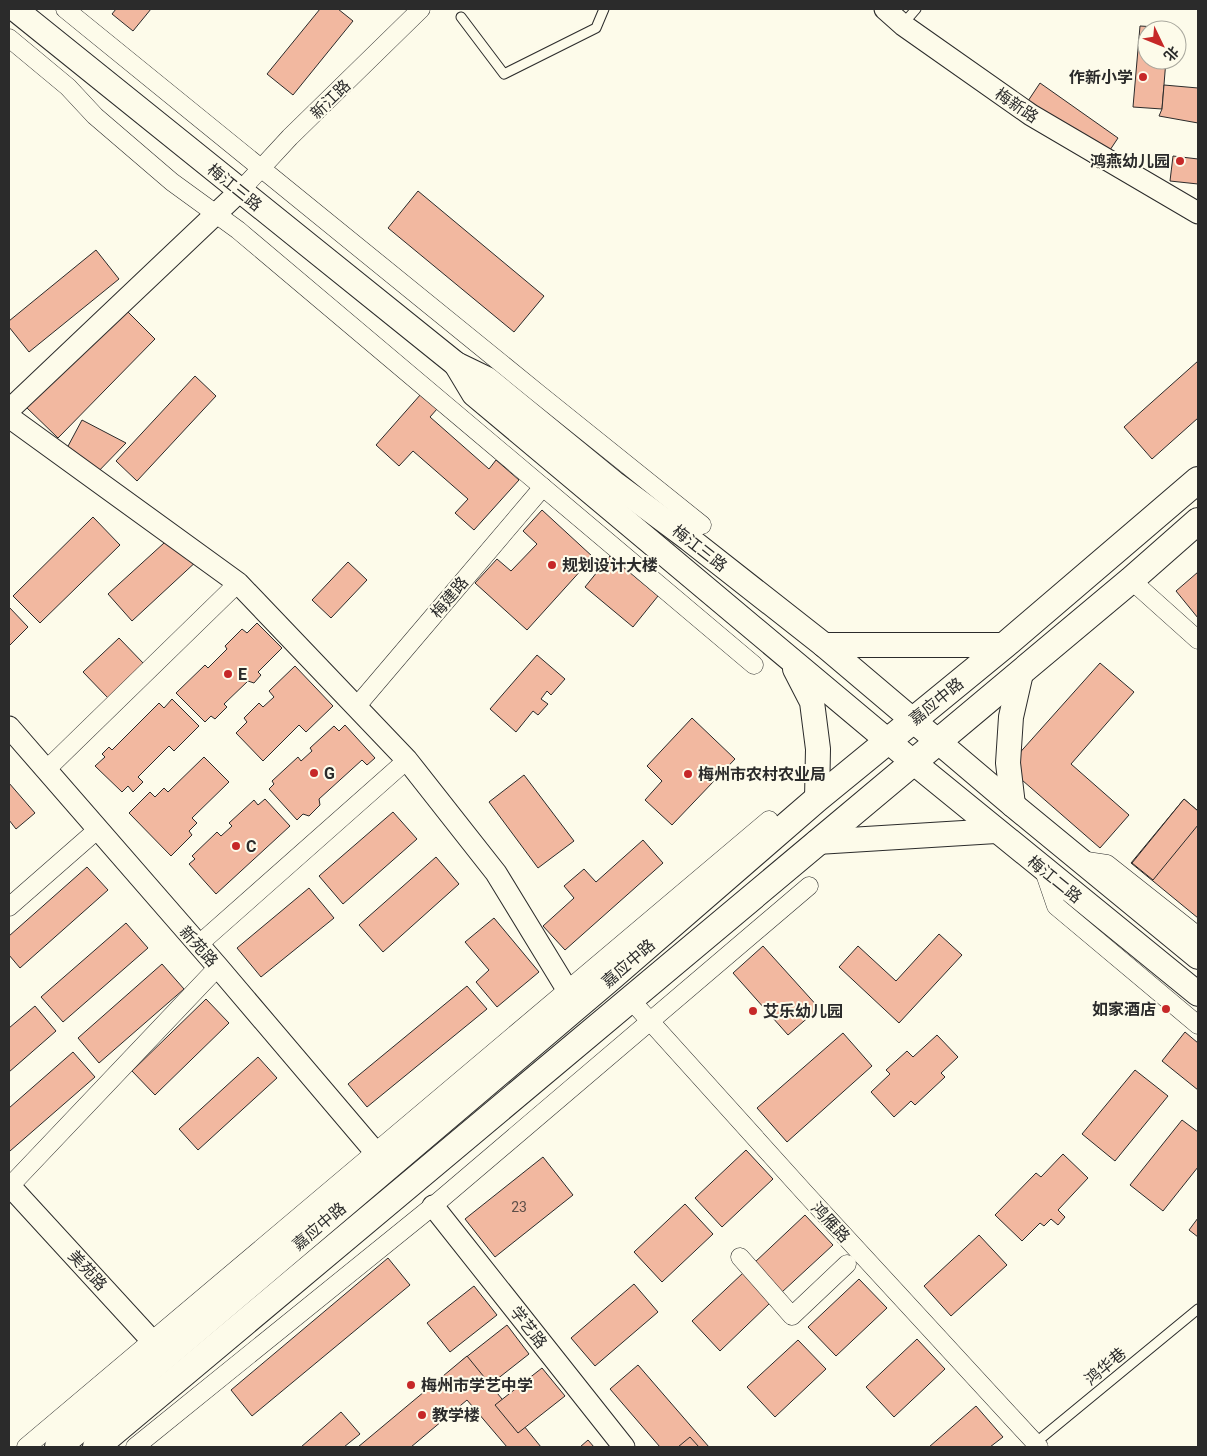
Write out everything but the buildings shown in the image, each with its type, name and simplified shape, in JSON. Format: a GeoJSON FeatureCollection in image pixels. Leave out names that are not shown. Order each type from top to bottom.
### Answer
{"type":"FeatureCollection","features":[{"type":"Feature","properties":{"kind":"main road","name":"梅江三路"},"geometry":{"type":"LineString","coordinates":[[15,9],[456,364],[487,379],[614,483],[824,645],[938,742]]}},
{"type":"Feature","properties":{"kind":"main road","name":"梅江三路"},"geometry":{"type":"LineString","coordinates":[[456,364],[474,394],[913,762]]}},
{"type":"Feature","properties":{"kind":"main road","name":"嘉应中路"},"geometry":{"type":"LineString","coordinates":[[58,1447],[159,1348],[382,1160],[608,980],[817,799],[1005,645],[1198,480]]}},
{"type":"Feature","properties":{"kind":"main road","name":"嘉应中路"},"geometry":{"type":"LineString","coordinates":[[96,1447],[1021,673],[1198,521]]}},
{"type":"Feature","properties":{"kind":"main road"},"geometry":{"type":"LineString","coordinates":[[824,645],[1005,645]]}},
{"type":"Feature","properties":{"kind":"main road"},"geometry":{"type":"LineString","coordinates":[[789,658],[812,702],[818,749],[817,799]]}},
{"type":"Feature","properties":{"kind":"main road"},"geometry":{"type":"LineString","coordinates":[[1013,805],[1008,763],[1011,717],[1021,673]]}},
{"type":"Feature","properties":{"kind":"main road","name":"梅江二路"},"geometry":{"type":"LineString","coordinates":[[938,742],[1198,957]]}},
{"type":"Feature","properties":{"kind":"main road","name":"梅江二路"},"geometry":{"type":"LineString","coordinates":[[913,762],[1198,994]]}},
{"type":"Feature","properties":{"kind":"main road"},"geometry":{"type":"LineString","coordinates":[[817,842],[996,831]]}},
{"type":"Feature","properties":{"kind":"street"},"geometry":{"type":"LineString","coordinates":[[65,9],[702,525]]}},
{"type":"Feature","properties":{"kind":"street","name":"新江路"},"geometry":{"type":"LineString","coordinates":[[240,191],[290,137],[421,9]]}},
{"type":"Feature","properties":{"kind":"street","name":"梅新路"},"geometry":{"type":"LineString","coordinates":[[885,9],[909,17],[1031,115],[1198,213]]}},
{"type":"Feature","properties":{"kind":"street"},"geometry":{"type":"LineString","coordinates":[[9,38],[68,86],[95,116],[172,182],[238,230],[754,666]]}},
{"type":"Feature","properties":{"kind":"street"},"geometry":{"type":"LineString","coordinates":[[9,410],[240,191]]}},
{"type":"Feature","properties":{"kind":"street"},"geometry":{"type":"LineString","coordinates":[[9,417],[238,582],[407,760],[496,873],[565,986]]}},
{"type":"Feature","properties":{"kind":"street","name":"梅建路"},"geometry":{"type":"LineString","coordinates":[[356,707],[542,487]]}},
{"type":"Feature","properties":{"kind":"street"},"geometry":{"type":"LineString","coordinates":[[1131,580],[1198,640]]}},
{"type":"Feature","properties":{"kind":"street"},"geometry":{"type":"LineString","coordinates":[[46,770],[238,582]]}},
{"type":"Feature","properties":{"kind":"street","name":"新苑路"},"geometry":{"type":"LineString","coordinates":[[9,727],[218,967],[382,1160]]}},
{"type":"Feature","properties":{"kind":"street"},"geometry":{"type":"LineString","coordinates":[[198,946],[407,760]]}},
{"type":"Feature","properties":{"kind":"street"},"geometry":{"type":"LineString","coordinates":[[382,1160],[769,820]]}},
{"type":"Feature","properties":{"kind":"street"},"geometry":{"type":"LineString","coordinates":[[9,907],[97,830]]}},
{"type":"Feature","properties":{"kind":"street"},"geometry":{"type":"LineString","coordinates":[[1080,860],[1107,864],[1198,936]]}},
{"type":"Feature","properties":{"kind":"street"},"geometry":{"type":"LineString","coordinates":[[1043,868],[1056,906],[1198,1024]]}},
{"type":"Feature","properties":{"kind":"street"},"geometry":{"type":"LineString","coordinates":[[135,1447],[433,1206],[808,886]]}},
{"type":"Feature","properties":{"kind":"street"},"geometry":{"type":"LineString","coordinates":[[9,1186],[218,967]]}},
{"type":"Feature","properties":{"kind":"street","name":"鸿雁路"},"geometry":{"type":"LineString","coordinates":[[630,999],[1035,1446]]}},
{"type":"Feature","properties":{"kind":"street","name":"美苑路"},"geometry":{"type":"LineString","coordinates":[[9,1186],[159,1348]]}},
{"type":"Feature","properties":{"kind":"street","name":"学艺路"},"geometry":{"type":"LineString","coordinates":[[433,1206],[624,1447]]}},
{"type":"Feature","properties":{"kind":"street"},"geometry":{"type":"LineString","coordinates":[[740,1257],[792,1316],[847,1264]]}},
{"type":"Feature","properties":{"kind":"street"},"geometry":{"type":"LineString","coordinates":[[26,1447],[159,1348]]}},
{"type":"Feature","properties":{"kind":"lane"},"geometry":{"type":"LineString","coordinates":[[461,17],[504,74],[596,28],[604,9]]}},
{"type":"Feature","properties":{"kind":"lane","name":"鸿华巷"},"geometry":{"type":"LineString","coordinates":[[1035,1446],[1198,1309]]}},
{"type":"Feature","properties":{"kind":"place","name":"作新小学"},"geometry":{"type":"Point","coordinates":[1143,77]}},
{"type":"Feature","properties":{"kind":"place","name":"鸿燕幼儿园"},"geometry":{"type":"Point","coordinates":[1180,161]}},
{"type":"Feature","properties":{"kind":"place","name":"规划设计大楼"},"geometry":{"type":"Point","coordinates":[552,565]}},
{"type":"Feature","properties":{"kind":"place","name":"E"},"geometry":{"type":"Point","coordinates":[228,674]}},
{"type":"Feature","properties":{"kind":"place","name":"G"},"geometry":{"type":"Point","coordinates":[314,773]}},
{"type":"Feature","properties":{"kind":"place","name":"梅州市农村农业局"},"geometry":{"type":"Point","coordinates":[688,774]}},
{"type":"Feature","properties":{"kind":"place","name":"C"},"geometry":{"type":"Point","coordinates":[236,846]}},
{"type":"Feature","properties":{"kind":"place","name":"如家酒店"},"geometry":{"type":"Point","coordinates":[1166,1009]}},
{"type":"Feature","properties":{"kind":"place","name":"艾乐幼儿园"},"geometry":{"type":"Point","coordinates":[753,1011]}},
{"type":"Feature","properties":{"kind":"place","name":"梅州市学艺中学"},"geometry":{"type":"Point","coordinates":[411,1385]}},
{"type":"Feature","properties":{"kind":"place","name":"教学楼"},"geometry":{"type":"Point","coordinates":[422,1415]}}]}
